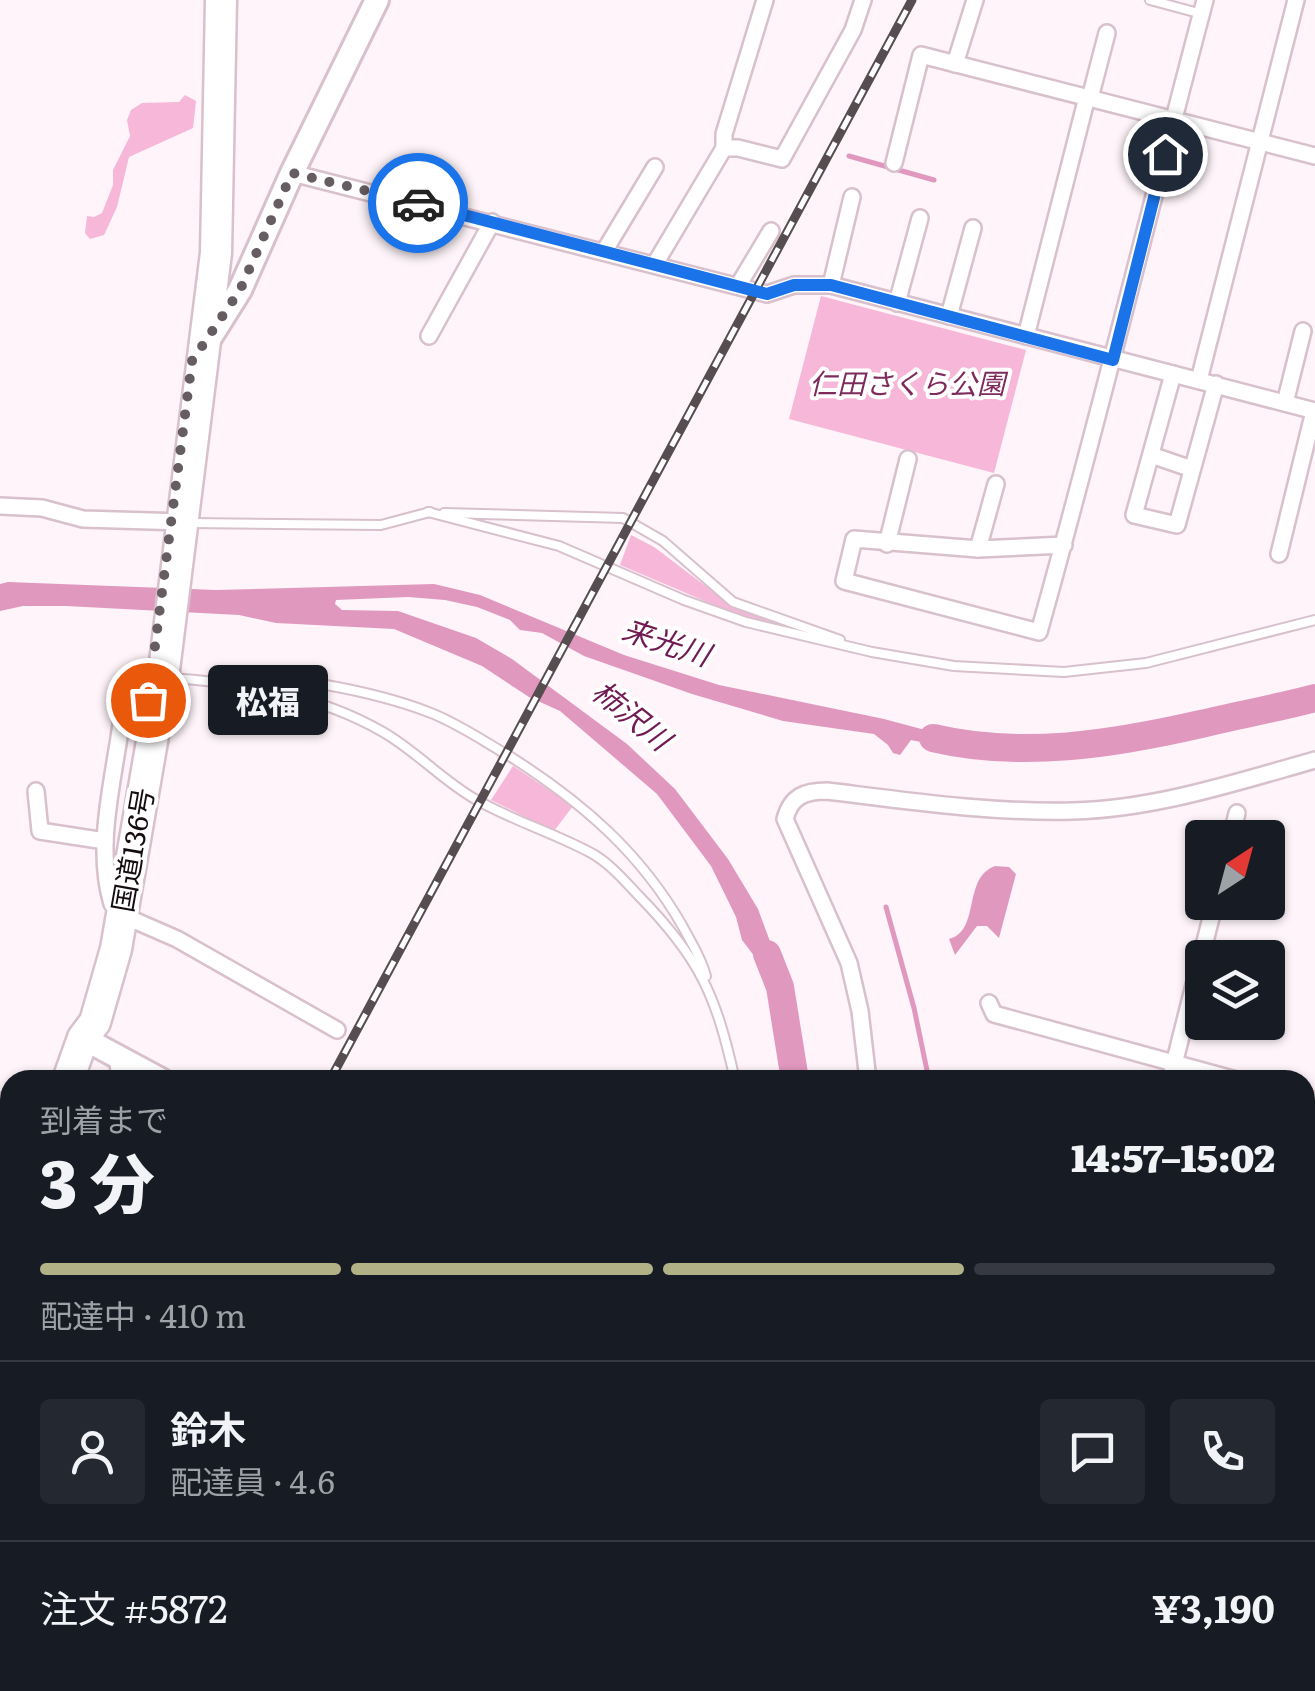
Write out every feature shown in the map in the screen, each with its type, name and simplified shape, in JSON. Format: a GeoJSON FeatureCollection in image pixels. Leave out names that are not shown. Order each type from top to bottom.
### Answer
{"type":"FeatureCollection","features":[{"type":"Feature","properties":{"kind":"highway","name":"国道136号"},"geometry":{"type":"LineString","coordinates":[[200,351],[205,0]]}},
{"type":"Feature","properties":{"kind":"highway","name":"国道136号"},"geometry":{"type":"LineString","coordinates":[[72,1070],[83,1038],[96,1022],[161,664],[216,253],[221,0]]}},
{"type":"Feature","properties":{"kind":"street"},"geometry":{"type":"LineString","coordinates":[[200,351],[240,290],[377,0]]}},
{"type":"Feature","properties":{"kind":"street"},"geometry":{"type":"LineString","coordinates":[[656,264],[724,148],[724,134],[766,0]]}},
{"type":"Feature","properties":{"kind":"street"},"geometry":{"type":"LineString","coordinates":[[724,148],[782,159],[853,30],[862,0]]}},
{"type":"Feature","properties":{"kind":"street"},"geometry":{"type":"LineString","coordinates":[[956,64],[975,0]]}},
{"type":"Feature","properties":{"kind":"street"},"geometry":{"type":"LineString","coordinates":[[1198,380],[1296,0]]}},
{"type":"Feature","properties":{"kind":"street"},"geometry":{"type":"LineString","coordinates":[[1064,545],[978,548],[854,539],[844,581],[1040,632],[1064,545],[1113,360],[1203,7]]}},
{"type":"Feature","properties":{"kind":"street"},"geometry":{"type":"LineString","coordinates":[[1026,336],[1107,32]]}},
{"type":"Feature","properties":{"kind":"street"},"geometry":{"type":"LineString","coordinates":[[894,163],[921,55],[1315,156]]}},
{"type":"Feature","properties":{"kind":"street"},"geometry":{"type":"LineString","coordinates":[[604,250],[655,166]]}},
{"type":"Feature","properties":{"kind":"street"},"geometry":{"type":"LineString","coordinates":[[292,173],[767,294],[794,285],[831,285],[1315,411],[1279,554]]}},
{"type":"Feature","properties":{"kind":"street"},"geometry":{"type":"LineString","coordinates":[[831,285],[852,197]]}},
{"type":"Feature","properties":{"kind":"street"},"geometry":{"type":"LineString","coordinates":[[897,302],[920,218]]}},
{"type":"Feature","properties":{"kind":"street"},"geometry":{"type":"LineString","coordinates":[[429,336],[492,222]]}},
{"type":"Feature","properties":{"kind":"street"},"geometry":{"type":"LineString","coordinates":[[948,316],[973,228]]}},
{"type":"Feature","properties":{"kind":"street"},"geometry":{"type":"LineString","coordinates":[[738,286],[771,232]]}},
{"type":"Feature","properties":{"kind":"street"},"geometry":{"type":"LineString","coordinates":[[1284,403],[1303,331]]}},
{"type":"Feature","properties":{"kind":"street"},"geometry":{"type":"LineString","coordinates":[[1174,374],[1134,514],[1176,525],[1216,384]]}},
{"type":"Feature","properties":{"kind":"street"},"geometry":{"type":"LineString","coordinates":[[1151,455],[1192,468]]}},
{"type":"Feature","properties":{"kind":"street"},"geometry":{"type":"LineString","coordinates":[[887,544],[908,459]]}},
{"type":"Feature","properties":{"kind":"street"},"geometry":{"type":"LineString","coordinates":[[978,548],[996,484]]}},
{"type":"Feature","properties":{"kind":"street"},"geometry":{"type":"LineString","coordinates":[[0,506],[42,508],[83,518],[178,528]]}},
{"type":"Feature","properties":{"kind":"street"},"geometry":{"type":"LineString","coordinates":[[121,724],[104,877],[117,909],[337,1030]]}},
{"type":"Feature","properties":{"kind":"street"},"geometry":{"type":"LineString","coordinates":[[867,1070],[849,963],[785,819],[788,806],[797,798],[808,791],[827,791],[978,809],[1074,811],[1164,799],[1315,760]]}},
{"type":"Feature","properties":{"kind":"street"},"geometry":{"type":"LineString","coordinates":[[36,791],[40,831],[105,841]]}},
{"type":"Feature","properties":{"kind":"street"},"geometry":{"type":"LineString","coordinates":[[1235,820],[1237,812]]}},
{"type":"Feature","properties":{"kind":"street"},"geometry":{"type":"LineString","coordinates":[[1173,1070],[1210,920]]}},
{"type":"Feature","properties":{"kind":"street"},"geometry":{"type":"LineString","coordinates":[[989,1003],[994,1014],[1166,1070]]}},
{"type":"Feature","properties":{"kind":"street"},"geometry":{"type":"LineString","coordinates":[[83,1038],[143,1070]]}},
{"type":"Feature","properties":{"kind":"street"},"geometry":{"type":"LineString","coordinates":[[116,1054],[118,1070]]}},
{"type":"Feature","properties":{"kind":"lane"},"geometry":{"type":"LineString","coordinates":[[1150,0],[1203,7]]}},
{"type":"Feature","properties":{"kind":"lane"},"geometry":{"type":"LineString","coordinates":[[428,512],[559,546],[746,622],[872,652],[954,666],[1064,672],[1146,663],[1315,620]]}},
{"type":"Feature","properties":{"kind":"lane"},"geometry":{"type":"LineString","coordinates":[[178,528],[381,525],[428,512],[623,518],[663,541],[733,602],[872,652]]}},
{"type":"Feature","properties":{"kind":"lane"},"geometry":{"type":"LineString","coordinates":[[161,664],[205,680],[284,692],[382,731],[472,798],[594,855],[613,868],[663,920],[710,990]]}},
{"type":"Feature","properties":{"kind":"lane"},"geometry":{"type":"LineString","coordinates":[[205,680],[240,676],[316,684],[431,713],[552,783],[613,835],[666,894],[702,959],[733,1070]]}},
{"type":"Feature","properties":{"kind":"green space"},"geometry":{"type":"Polygon","coordinates":[[[185,95],[196,101],[193,128],[129,157],[117,207],[104,235],[90,239],[85,233],[87,216],[102,213],[113,185],[113,170],[130,136],[127,120],[131,110],[142,103],[179,102],[185,95]]]}},
{"type":"Feature","properties":{"kind":"green space","name":"仁田さくら公園"},"geometry":{"type":"Polygon","coordinates":[[[821,296],[1026,350],[994,473],[789,419],[821,296]]]}},
{"type":"Feature","properties":{"kind":"green space"},"geometry":{"type":"Polygon","coordinates":[[[631,535],[654,547],[736,609],[809,634],[733,613],[620,565],[631,535]]]}},
{"type":"Feature","properties":{"kind":"green space"},"geometry":{"type":"Polygon","coordinates":[[[513,766],[573,806],[554,831],[491,800],[513,766]]]}},
{"type":"Feature","properties":{"kind":"shaded area"},"geometry":{"type":"Polygon","coordinates":[[[0,584],[216,590],[434,584],[480,595],[624,655],[719,685],[884,719],[970,742],[970,752],[911,740],[900,755],[874,734],[783,721],[584,656],[542,633],[520,630],[510,620],[477,607],[408,597],[336,600],[342,610],[398,611],[476,638],[512,659],[627,744],[675,789],[728,859],[758,909],[786,985],[772,989],[742,940],[736,917],[711,866],[657,794],[560,711],[529,697],[482,666],[394,629],[276,623],[239,615],[66,606],[23,606],[0,611],[0,584]]]}},
{"type":"Feature","properties":{"kind":"shaded area"},"geometry":{"type":"Polygon","coordinates":[[[995,866],[1009,867],[1016,874],[999,938],[987,926],[977,926],[955,955],[949,939],[965,926],[978,881],[995,866]]]}},
{"type":"Feature","properties":{"kind":"waterway"},"geometry":{"type":"LineString","coordinates":[[849,156],[934,180]]}},
{"type":"Feature","properties":{"kind":"waterway","name":"来光川"},"geometry":{"type":"LineString","coordinates":[[933,738],[1000,747],[1101,743],[1315,698]]}},
{"type":"Feature","properties":{"kind":"waterway"},"geometry":{"type":"LineString","coordinates":[[886,907],[927,1070]]}},
{"type":"Feature","properties":{"kind":"waterway","name":"柿沢川"},"geometry":{"type":"LineString","coordinates":[[767,954],[780,987],[793,1070]]}},
{"type":"Feature","properties":{"kind":"railway"},"geometry":{"type":"LineString","coordinates":[[335,1070],[912,0]]}},
{"type":"Feature","properties":{"kind":"way so far"},"geometry":{"type":"LineString","coordinates":[[148,700],[192,361],[240,290],[292,173],[418,203]]}},
{"type":"Feature","properties":{"kind":"place","name":"松福"},"geometry":{"type":"Point","coordinates":[148,700]}},
{"type":"Feature","properties":{"kind":"route"},"geometry":{"type":"LineString","coordinates":[[418,203],[767,294],[794,285],[831,285],[1113,360],[1165,154]]}}]}
